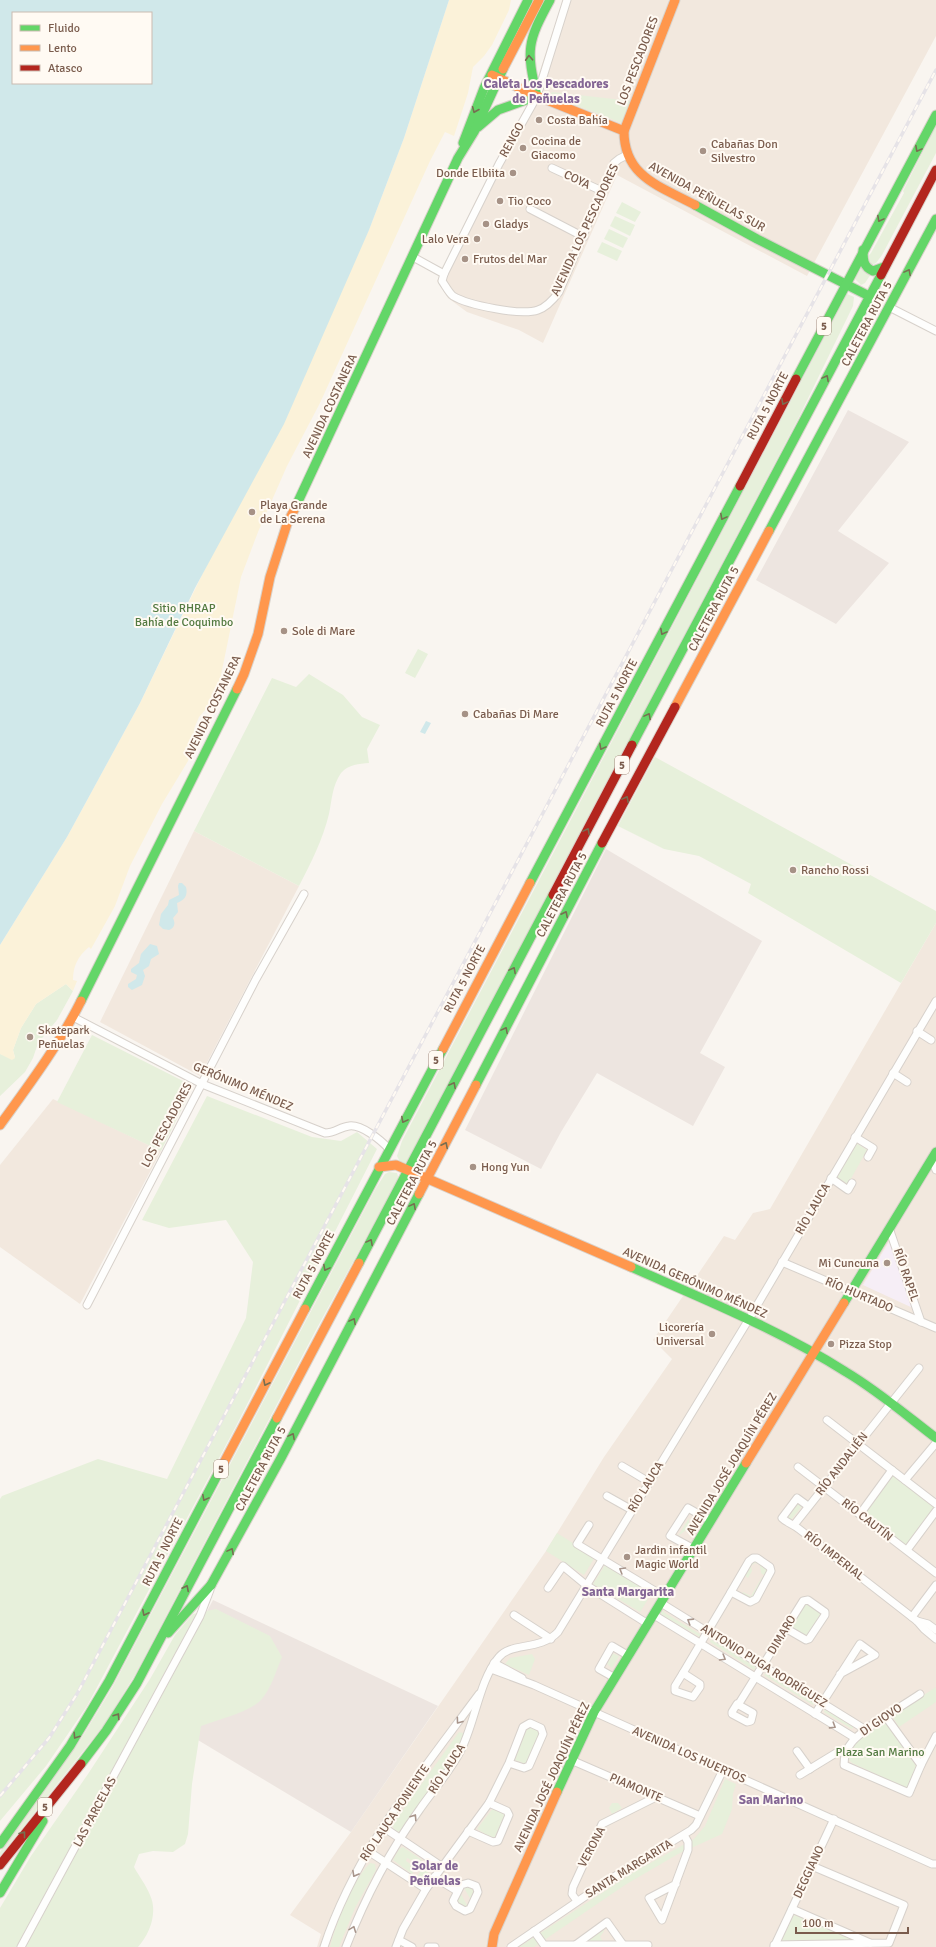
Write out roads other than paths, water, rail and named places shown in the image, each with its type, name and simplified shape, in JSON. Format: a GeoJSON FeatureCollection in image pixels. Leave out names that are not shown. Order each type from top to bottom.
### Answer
{"type":"FeatureCollection","features":[{"type":"Feature","properties":{"kind":"main road","name":"AVENIDA COSTANERA"},"geometry":{"type":"LineString","coordinates":[[0,1125],[36,1074],[73,1017],[244,674],[257,638],[273,564],[287,524],[458,158],[474,132],[494,76],[528,0]]}},
{"type":"Feature","properties":{"kind":"main road","name":"AVENIDA COSTANERA"},"geometry":{"type":"LineString","coordinates":[[458,158],[467,128],[494,76],[539,0]]}},
{"type":"Feature","properties":{"kind":"main road"},"geometry":{"type":"LineString","coordinates":[[537,96],[529,65],[528,48],[533,31],[550,0]]}},
{"type":"Feature","properties":{"kind":"main road","name":"LOS PESCADORES"},"geometry":{"type":"LineString","coordinates":[[624,131],[675,0]]}},
{"type":"Feature","properties":{"kind":"main road"},"geometry":{"type":"LineString","coordinates":[[494,76],[537,96],[624,131]]}},
{"type":"Feature","properties":{"kind":"main road"},"geometry":{"type":"LineString","coordinates":[[474,132],[485,120],[498,110],[537,96]]}},
{"type":"Feature","properties":{"kind":"main road","name":"RUTA 5 NORTE"},"geometry":{"type":"LineString","coordinates":[[0,1844],[86,1721],[112,1676],[863,250],[936,115]]}},
{"type":"Feature","properties":{"kind":"main road","name":"AVENIDA PEÑUELAS SUR"},"geometry":{"type":"LineString","coordinates":[[624,131],[624,143],[627,155],[635,169],[648,178],[757,239],[869,296]]}},
{"type":"Feature","properties":{"kind":"main road","name":"5"},"geometry":{"type":"LineString","coordinates":[[0,1865],[39,1814],[92,1751],[122,1709],[408,1171],[936,170]]}},
{"type":"Feature","properties":{"kind":"main road","name":"CALETERA RUTA 5"},"geometry":{"type":"LineString","coordinates":[[148,1660],[174,1625],[211,1584],[224,1564],[427,1180],[610,827],[936,219]]}},
{"type":"Feature","properties":{"kind":"main road"},"geometry":{"type":"LineString","coordinates":[[863,250],[863,262],[866,267],[874,271],[884,267]]}},
{"type":"Feature","properties":{"kind":"main road","name":"GERÓNIMO MÉNDEZ"},"geometry":{"type":"LineString","coordinates":[[389,1149],[396,1165]]}},
{"type":"Feature","properties":{"kind":"main road","name":"AVENIDA JOSÉ JOAQUÍN PÉREZ"},"geometry":{"type":"LineString","coordinates":[[492,1947],[494,1934],[571,1760],[594,1712],[934,1155]]}},
{"type":"Feature","properties":{"kind":"main road"},"geometry":{"type":"LineString","coordinates":[[379,1167],[396,1165],[427,1180]]}},
{"type":"Feature","properties":{"kind":"main road","name":"AVENIDA GERÓNIMO MÉNDEZ"},"geometry":{"type":"LineString","coordinates":[[427,1180],[749,1319],[813,1353],[860,1381],[936,1438]]}},
{"type":"Feature","properties":{"kind":"main road"},"geometry":{"type":"LineString","coordinates":[[0,1893],[32,1837],[92,1751]]}},
{"type":"Feature","properties":{"kind":"main road"},"geometry":{"type":"LineString","coordinates":[[0,1832],[56,1766]]}},
{"type":"Feature","properties":{"kind":"street","name":"RENGO"},"geometry":{"type":"LineString","coordinates":[[444,274],[499,164],[537,96],[567,0]]}},
{"type":"Feature","properties":{"kind":"street","name":"AVENIDA LOS PESCADORES"},"geometry":{"type":"LineString","coordinates":[[444,274],[442,281],[452,295],[488,308],[537,311],[547,306],[559,292],[584,237],[614,163],[627,155]]}},
{"type":"Feature","properties":{"kind":"street","name":"COYA"},"geometry":{"type":"LineString","coordinates":[[552,168],[602,191]]}},
{"type":"Feature","properties":{"kind":"street"},"geometry":{"type":"LineString","coordinates":[[530,209],[584,237]]}},
{"type":"Feature","properties":{"kind":"street"},"geometry":{"type":"LineString","coordinates":[[412,257],[444,274]]}},
{"type":"Feature","properties":{"kind":"street"},"geometry":{"type":"LineString","coordinates":[[890,307],[936,332]]}},
{"type":"Feature","properties":{"kind":"street","name":"LOS PESCADORES"},"geometry":{"type":"LineString","coordinates":[[87,1305],[256,979],[304,894]]}},
{"type":"Feature","properties":{"kind":"street","name":"RÍO LAUCA"},"geometry":{"type":"LineString","coordinates":[[346,1947],[360,1911],[385,1863],[400,1838],[451,1767],[460,1752],[466,1739],[482,1689],[499,1656],[508,1651],[540,1644],[551,1639],[558,1632],[749,1319],[936,1001]]}},
{"type":"Feature","properties":{"kind":"street","name":"GERÓNIMO MÉNDEZ"},"geometry":{"type":"LineString","coordinates":[[73,1017],[202,1084],[326,1133],[337,1132],[348,1126],[356,1126],[382,1141],[389,1149]]}},
{"type":"Feature","properties":{"kind":"street"},"geometry":{"type":"LineString","coordinates":[[917,1032],[931,1040]]}},
{"type":"Feature","properties":{"kind":"street"},"geometry":{"type":"LineString","coordinates":[[893,1073],[907,1082]]}},
{"type":"Feature","properties":{"kind":"street"},"geometry":{"type":"LineString","coordinates":[[855,1137],[872,1148],[868,1157]]}},
{"type":"Feature","properties":{"kind":"street"},"geometry":{"type":"LineString","coordinates":[[934,1155],[936,1170]]}},
{"type":"Feature","properties":{"kind":"street"},"geometry":{"type":"LineString","coordinates":[[831,1178],[848,1190],[852,1183]]}},
{"type":"Feature","properties":{"kind":"street","name":"RÍO RAPEL"},"geometry":{"type":"LineString","coordinates":[[889,1228],[922,1322]]}},
{"type":"Feature","properties":{"kind":"street","name":"RÍO HURTADO"},"geometry":{"type":"LineString","coordinates":[[782,1262],[936,1328]]}},
{"type":"Feature","properties":{"kind":"street","name":"RÍO ANDALIÉN"},"geometry":{"type":"LineString","coordinates":[[794,1525],[919,1368]]}},
{"type":"Feature","properties":{"kind":"street"},"geometry":{"type":"LineString","coordinates":[[827,1420],[936,1504]]}},
{"type":"Feature","properties":{"kind":"street"},"geometry":{"type":"LineString","coordinates":[[905,1480],[936,1443]]}},
{"type":"Feature","properties":{"kind":"street"},"geometry":{"type":"LineString","coordinates":[[622,1466],[649,1482]]}},
{"type":"Feature","properties":{"kind":"street","name":"RÍO CAUTÍN"},"geometry":{"type":"LineString","coordinates":[[798,1467],[936,1573]]}},
{"type":"Feature","properties":{"kind":"street"},"geometry":{"type":"LineString","coordinates":[[860,1514],[892,1470]]}},
{"type":"Feature","properties":{"kind":"street"},"geometry":{"type":"LineString","coordinates":[[608,1496],[632,1510]]}},
{"type":"Feature","properties":{"kind":"street","name":"RÍO IMPERIAL"},"geometry":{"type":"LineString","coordinates":[[808,1506],[797,1498],[782,1518],[789,1524],[794,1525],[914,1619],[924,1630],[936,1639]]}},
{"type":"Feature","properties":{"kind":"street"},"geometry":{"type":"LineString","coordinates":[[694,1550],[670,1536],[688,1508],[711,1522]]}},
{"type":"Feature","properties":{"kind":"street"},"geometry":{"type":"LineString","coordinates":[[907,1550],[936,1511]]}},
{"type":"Feature","properties":{"kind":"street","name":"ANTONIO PUGA RODRÍGUEZ"},"geometry":{"type":"LineString","coordinates":[[589,1525],[577,1544],[602,1559],[708,1632],[866,1730]]}},
{"type":"Feature","properties":{"kind":"street"},"geometry":{"type":"LineString","coordinates":[[683,1673],[708,1632],[731,1592],[751,1559],[757,1558],[770,1567],[771,1572],[754,1601],[748,1601],[731,1592]]}},
{"type":"Feature","properties":{"kind":"street"},"geometry":{"type":"LineString","coordinates":[[548,1588],[563,1566],[586,1585],[648,1624]]}},
{"type":"Feature","properties":{"kind":"street","name":"LAS PARCELAS"},"geometry":{"type":"LineString","coordinates":[[21,1947],[200,1616],[211,1584]]}},
{"type":"Feature","properties":{"kind":"street"},"geometry":{"type":"LineString","coordinates":[[914,1619],[936,1586]]}},
{"type":"Feature","properties":{"kind":"street","name":"DIMARO"},"geometry":{"type":"LineString","coordinates":[[738,1704],[804,1600],[808,1600],[824,1610],[825,1615],[809,1639],[806,1640],[787,1629]]}},
{"type":"Feature","properties":{"kind":"street"},"geometry":{"type":"LineString","coordinates":[[514,1615],[551,1639]]}},
{"type":"Feature","properties":{"kind":"street","name":"ANTONIO PUGA RODRÍGUEZ"},"geometry":{"type":"LineString","coordinates":[[654,1615],[855,1738]]}},
{"type":"Feature","properties":{"kind":"street","name":"RÍO IMPERIAL"},"geometry":{"type":"LineString","coordinates":[[914,1619],[928,1624],[936,1630]]}},
{"type":"Feature","properties":{"kind":"street"},"geometry":{"type":"LineString","coordinates":[[815,1714],[840,1674],[860,1644],[875,1655],[840,1674]]}},
{"type":"Feature","properties":{"kind":"street"},"geometry":{"type":"LineString","coordinates":[[615,1678],[599,1669],[612,1646],[629,1656]]}},
{"type":"Feature","properties":{"kind":"street","name":"AVENIDA LOS HUERTOS"},"geometry":{"type":"LineString","coordinates":[[493,1666],[934,1864]]}},
{"type":"Feature","properties":{"kind":"street","name":"RÍO LAUCA PONIENTE"},"geometry":{"type":"LineString","coordinates":[[324,1947],[348,1887],[368,1851],[482,1689]]}},
{"type":"Feature","properties":{"kind":"street","name":"DI GIOVO"},"geometry":{"type":"LineString","coordinates":[[920,1694],[855,1738],[847,1751],[844,1765],[909,1793],[921,1765]]}},
{"type":"Feature","properties":{"kind":"street"},"geometry":{"type":"LineString","coordinates":[[886,1717],[921,1765],[936,1736]]}},
{"type":"Feature","properties":{"kind":"street"},"geometry":{"type":"LineString","coordinates":[[412,1947],[398,1944],[406,1923],[426,1889],[441,1866],[489,1803],[509,1763],[524,1725],[530,1723],[541,1728],[543,1734],[529,1766],[524,1768],[509,1763]]}},
{"type":"Feature","properties":{"kind":"street"},"geometry":{"type":"LineString","coordinates":[[797,1751],[810,1769]]}},
{"type":"Feature","properties":{"kind":"street"},"geometry":{"type":"LineString","coordinates":[[800,1776],[836,1753],[847,1751]]}},
{"type":"Feature","properties":{"kind":"street","name":"PIAMONTE"},"geometry":{"type":"LineString","coordinates":[[571,1760],[700,1816]]}},
{"type":"Feature","properties":{"kind":"street","name":"SANTA MARGARITA"},"geometry":{"type":"LineString","coordinates":[[511,1947],[576,1901],[648,1855],[694,1828],[723,1770]]}},
{"type":"Feature","properties":{"kind":"street","name":"VERONA"},"geometry":{"type":"LineString","coordinates":[[576,1901],[572,1894],[573,1887],[602,1824],[656,1797]]}},
{"type":"Feature","properties":{"kind":"street"},"geometry":{"type":"LineString","coordinates":[[468,1831],[493,1842],[498,1841],[509,1815],[507,1811],[489,1803]]}},
{"type":"Feature","properties":{"kind":"street","name":"DEGGIANO"},"geometry":{"type":"LineString","coordinates":[[774,1946],[834,1819]]}},
{"type":"Feature","properties":{"kind":"street"},"geometry":{"type":"LineString","coordinates":[[384,1827],[441,1866]]}},
{"type":"Feature","properties":{"kind":"street"},"geometry":{"type":"LineString","coordinates":[[676,1884],[649,1898],[662,1920],[676,1884],[688,1850],[688,1842],[684,1835]]}},
{"type":"Feature","properties":{"kind":"street"},"geometry":{"type":"LineString","coordinates":[[368,1851],[426,1889]]}},
{"type":"Feature","properties":{"kind":"street"},"geometry":{"type":"LineString","coordinates":[[774,1946],[889,1943],[904,1905],[812,1866]]}},
{"type":"Feature","properties":{"kind":"street"},"geometry":{"type":"LineString","coordinates":[[434,1877],[457,1891]]}},
{"type":"Feature","properties":{"kind":"street"},"geometry":{"type":"LineString","coordinates":[[792,1909],[871,1944]]}},
{"type":"Feature","properties":{"kind":"street"},"geometry":{"type":"LineString","coordinates":[[574,1946],[607,1922],[624,1946]]}},
{"type":"Feature","properties":{"kind":"street"},"geometry":{"type":"LineString","coordinates":[[534,1931],[544,1946],[648,1945]]}},
{"type":"Feature","properties":{"kind":"street"},"geometry":{"type":"LineString","coordinates":[[428,1947],[435,1947]]}},
{"type":"Feature","properties":{"kind":"water"},"geometry":{"type":"Polygon","coordinates":[[[0,0],[449,0],[404,138],[369,230],[284,424],[195,588],[140,703],[67,837],[0,945],[0,0]]]}},
{"type":"Feature","properties":{"kind":"water"},"geometry":{"type":"Polygon","coordinates":[[[426,721],[431,723],[425,734],[420,732],[426,721]]]}},
{"type":"Feature","properties":{"kind":"water"},"geometry":{"type":"Polygon","coordinates":[[[179,883],[182,883],[186,887],[186,895],[184,899],[177,903],[178,912],[173,918],[173,927],[169,930],[163,929],[159,925],[161,914],[168,905],[169,900],[179,895],[179,883]]]}},
{"type":"Feature","properties":{"kind":"water"},"geometry":{"type":"Polygon","coordinates":[[[150,944],[157,946],[159,954],[151,959],[149,966],[143,970],[145,976],[142,985],[132,990],[128,987],[128,984],[136,979],[137,975],[131,972],[131,969],[139,963],[141,954],[150,944]]]}},
{"type":"Feature","properties":{"kind":"railway"},"geometry":{"type":"LineString","coordinates":[[0,1796],[49,1738],[77,1694],[936,70]]}},
{"type":"Feature","properties":{"kind":"place","name":"Costa Bahía"},"geometry":{"type":"Point","coordinates":[539,120]}},
{"type":"Feature","properties":{"kind":"place","name":"Cocina de Giacomo"},"geometry":{"type":"Point","coordinates":[523,148]}},
{"type":"Feature","properties":{"kind":"place","name":"Cabañas Don Silvestro"},"geometry":{"type":"Point","coordinates":[703,151]}},
{"type":"Feature","properties":{"kind":"place","name":"Donde Elbiita"},"geometry":{"type":"Point","coordinates":[513,173]}},
{"type":"Feature","properties":{"kind":"place","name":"Tio Coco"},"geometry":{"type":"Point","coordinates":[500,201]}},
{"type":"Feature","properties":{"kind":"place","name":"Gladys"},"geometry":{"type":"Point","coordinates":[486,224]}},
{"type":"Feature","properties":{"kind":"place","name":"Lalo Vera"},"geometry":{"type":"Point","coordinates":[477,239]}},
{"type":"Feature","properties":{"kind":"place","name":"Frutos del Mar"},"geometry":{"type":"Point","coordinates":[465,259]}},
{"type":"Feature","properties":{"kind":"place","name":"Playa Grande de La Serena"},"geometry":{"type":"Point","coordinates":[252,512]}},
{"type":"Feature","properties":{"kind":"place","name":"Sole di Mare"},"geometry":{"type":"Point","coordinates":[284,631]}},
{"type":"Feature","properties":{"kind":"place","name":"Cabañas Di Mare"},"geometry":{"type":"Point","coordinates":[465,714]}},
{"type":"Feature","properties":{"kind":"place","name":"Rancho Rossi"},"geometry":{"type":"Point","coordinates":[793,870]}},
{"type":"Feature","properties":{"kind":"place","name":"Skatepark Peñuelas"},"geometry":{"type":"Point","coordinates":[30,1037]}},
{"type":"Feature","properties":{"kind":"place","name":"Hong Yun"},"geometry":{"type":"Point","coordinates":[473,1167]}},
{"type":"Feature","properties":{"kind":"place","name":"Mi Cuncuna"},"geometry":{"type":"Point","coordinates":[887,1263]}},
{"type":"Feature","properties":{"kind":"place","name":"Licorería Universal"},"geometry":{"type":"Point","coordinates":[712,1334]}},
{"type":"Feature","properties":{"kind":"place","name":"Pizza Stop"},"geometry":{"type":"Point","coordinates":[831,1344]}},
{"type":"Feature","properties":{"kind":"place","name":"Jardin infantil Magic World"},"geometry":{"type":"Point","coordinates":[627,1557]}},
{"type":"Feature","properties":{"kind":"district","name":"Caleta Los Pescadores de Peñuelas"},"geometry":{"type":"Point","coordinates":[546,92]}},
{"type":"Feature","properties":{"kind":"district","name":"Santa Margarita"},"geometry":{"type":"Point","coordinates":[628,1592]}},
{"type":"Feature","properties":{"kind":"district","name":"San Marino"},"geometry":{"type":"Point","coordinates":[771,1800]}},
{"type":"Feature","properties":{"kind":"district","name":"Solar de Peñuelas"},"geometry":{"type":"Point","coordinates":[435,1874]}},
{"type":"Feature","properties":{"kind":"park label","name":"Sitio RHRAP Bahía de Coquimbo"},"geometry":{"type":"Point","coordinates":[184,615]}},
{"type":"Feature","properties":{"kind":"park label","name":"Plaza San Marino"},"geometry":{"type":"Point","coordinates":[880,1752]}}]}
